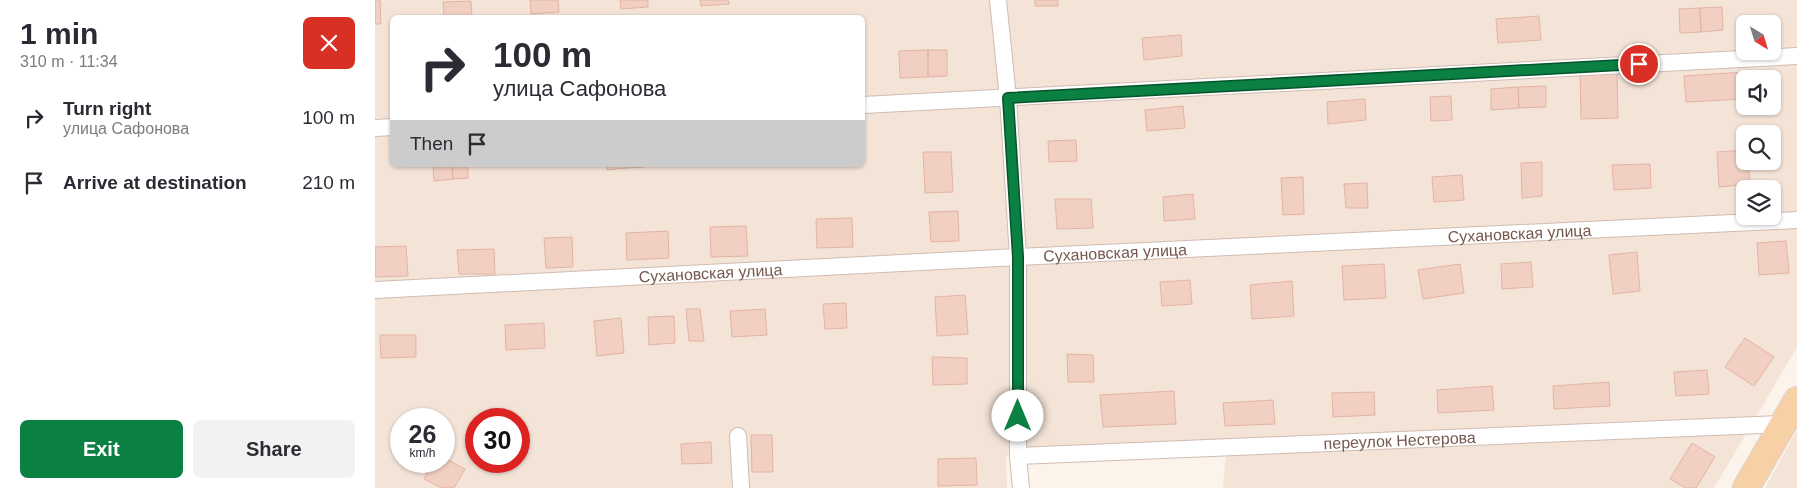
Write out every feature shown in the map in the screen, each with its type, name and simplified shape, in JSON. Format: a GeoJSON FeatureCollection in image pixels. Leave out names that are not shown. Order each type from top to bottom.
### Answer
{"type":"FeatureCollection","features":[{"type":"Feature","properties":{"kind":"main road"},"geometry":{"type":"LineString","coordinates":[[1746,488],[1797,400]]}},
{"type":"Feature","properties":{"kind":"street"},"geometry":{"type":"LineString","coordinates":[[998,0],[1008,98],[1018,257],[1018,456],[1021,488]]}},
{"type":"Feature","properties":{"kind":"street"},"geometry":{"type":"LineString","coordinates":[[865,105],[1797,56]]}},
{"type":"Feature","properties":{"kind":"street"},"geometry":{"type":"LineString","coordinates":[[375,128],[390,128]]}},
{"type":"Feature","properties":{"kind":"street","name":"Сухановская улица"},"geometry":{"type":"LineString","coordinates":[[375,290],[1797,220]]}},
{"type":"Feature","properties":{"kind":"street","name":"переулок Нестерова"},"geometry":{"type":"LineString","coordinates":[[1018,456],[1783,424]]}},
{"type":"Feature","properties":{"kind":"street"},"geometry":{"type":"LineString","coordinates":[[738,436],[741,488]]}},
{"type":"Feature","properties":{"kind":"shaded area"},"geometry":{"type":"Polygon","coordinates":[[[375,0],[1797,0],[1797,347],[1714,488],[1223,488],[1226,452],[1006,456],[1007,488],[375,488],[375,0]]]}},
{"type":"Feature","properties":{"kind":"shaded area"},"geometry":{"type":"Polygon","coordinates":[[[1797,430],[1797,488],[1765,488],[1797,430]]]}},
{"type":"Feature","properties":{"kind":"building"},"geometry":{"type":"Polygon","coordinates":[[[375,0],[380,0],[381,24],[375,24],[375,0]]]}},
{"type":"Feature","properties":{"kind":"building"},"geometry":{"type":"Polygon","coordinates":[[[530,0],[558,0],[559,12],[531,14],[530,0]]]}},
{"type":"Feature","properties":{"kind":"building"},"geometry":{"type":"Polygon","coordinates":[[[620,0],[648,0],[648,7],[621,9],[620,0]]]}},
{"type":"Feature","properties":{"kind":"building"},"geometry":{"type":"Polygon","coordinates":[[[700,0],[728,0],[729,4],[701,6],[700,0]]]}},
{"type":"Feature","properties":{"kind":"building"},"geometry":{"type":"Polygon","coordinates":[[[1035,0],[1058,0],[1058,6],[1035,6],[1035,0]]]}},
{"type":"Feature","properties":{"kind":"building"},"geometry":{"type":"Polygon","coordinates":[[[471,1],[472,15],[444,15],[443,2],[471,1]]]}},
{"type":"Feature","properties":{"kind":"building"},"geometry":{"type":"Polygon","coordinates":[[[1722,7],[1723,30],[1701,32],[1700,8],[1722,7]]]}},
{"type":"Feature","properties":{"kind":"building"},"geometry":{"type":"Polygon","coordinates":[[[1700,8],[1701,32],[1680,33],[1679,9],[1700,8]]]}},
{"type":"Feature","properties":{"kind":"building"},"geometry":{"type":"Polygon","coordinates":[[[1539,16],[1541,40],[1498,43],[1496,19],[1539,16]]]}},
{"type":"Feature","properties":{"kind":"building"},"geometry":{"type":"Polygon","coordinates":[[[1181,35],[1182,56],[1144,60],[1142,38],[1181,35]]]}},
{"type":"Feature","properties":{"kind":"building"},"geometry":{"type":"Polygon","coordinates":[[[928,50],[947,50],[947,76],[928,77],[928,50]]]}},
{"type":"Feature","properties":{"kind":"building"},"geometry":{"type":"Polygon","coordinates":[[[928,50],[928,77],[900,78],[899,51],[928,50]]]}},
{"type":"Feature","properties":{"kind":"building"},"geometry":{"type":"Polygon","coordinates":[[[1617,69],[1618,118],[1581,119],[1580,70],[1617,69]]]}},
{"type":"Feature","properties":{"kind":"building"},"geometry":{"type":"Polygon","coordinates":[[[1736,73],[1736,99],[1686,102],[1684,76],[1736,73]]]}},
{"type":"Feature","properties":{"kind":"building"},"geometry":{"type":"Polygon","coordinates":[[[1546,86],[1546,107],[1519,108],[1518,87],[1546,86]]]}},
{"type":"Feature","properties":{"kind":"building"},"geometry":{"type":"Polygon","coordinates":[[[1518,87],[1519,108],[1491,110],[1491,89],[1518,87]]]}},
{"type":"Feature","properties":{"kind":"building"},"geometry":{"type":"Polygon","coordinates":[[[1451,96],[1452,120],[1431,121],[1430,97],[1451,96]]]}},
{"type":"Feature","properties":{"kind":"building"},"geometry":{"type":"Polygon","coordinates":[[[1365,99],[1366,120],[1328,124],[1327,102],[1365,99]]]}},
{"type":"Feature","properties":{"kind":"building"},"geometry":{"type":"Polygon","coordinates":[[[1183,106],[1185,128],[1147,131],[1145,110],[1183,106]]]}},
{"type":"Feature","properties":{"kind":"building"},"geometry":{"type":"Polygon","coordinates":[[[1076,140],[1077,161],[1049,162],[1048,141],[1076,140]]]}},
{"type":"Feature","properties":{"kind":"building"},"geometry":{"type":"Polygon","coordinates":[[[1736,151],[1736,170],[1749,170],[1750,180],[1736,180],[1736,185],[1719,187],[1717,152],[1736,151]]]}},
{"type":"Feature","properties":{"kind":"building"},"geometry":{"type":"Polygon","coordinates":[[[923,152],[951,152],[953,192],[925,193],[923,152]]]}},
{"type":"Feature","properties":{"kind":"building"},"geometry":{"type":"Polygon","coordinates":[[[1542,162],[1542,196],[1522,198],[1521,163],[1542,162]]]}},
{"type":"Feature","properties":{"kind":"building"},"geometry":{"type":"Polygon","coordinates":[[[1650,164],[1651,188],[1614,190],[1612,165],[1650,164]]]}},
{"type":"Feature","properties":{"kind":"building"},"geometry":{"type":"Polygon","coordinates":[[[433,167],[452,167],[453,179],[434,181],[433,167]]]}},
{"type":"Feature","properties":{"kind":"building"},"geometry":{"type":"Polygon","coordinates":[[[452,167],[468,167],[468,178],[453,179],[452,167]]]}},
{"type":"Feature","properties":{"kind":"building"},"geometry":{"type":"Polygon","coordinates":[[[607,167],[627,167],[627,168],[607,170],[607,167]]]}},
{"type":"Feature","properties":{"kind":"building"},"geometry":{"type":"Polygon","coordinates":[[[1462,175],[1464,200],[1434,202],[1432,177],[1462,175]]]}},
{"type":"Feature","properties":{"kind":"building"},"geometry":{"type":"Polygon","coordinates":[[[1303,177],[1304,214],[1283,215],[1281,178],[1303,177]]]}},
{"type":"Feature","properties":{"kind":"building"},"geometry":{"type":"Polygon","coordinates":[[[1367,183],[1368,208],[1346,208],[1344,184],[1367,183]]]}},
{"type":"Feature","properties":{"kind":"building"},"geometry":{"type":"Polygon","coordinates":[[[1193,194],[1195,219],[1164,221],[1163,197],[1193,194]]]}},
{"type":"Feature","properties":{"kind":"building"},"geometry":{"type":"Polygon","coordinates":[[[1055,199],[1091,199],[1093,228],[1057,229],[1055,199]]]}},
{"type":"Feature","properties":{"kind":"building"},"geometry":{"type":"Polygon","coordinates":[[[958,211],[959,241],[931,242],[929,212],[958,211]]]}},
{"type":"Feature","properties":{"kind":"building"},"geometry":{"type":"Polygon","coordinates":[[[852,218],[853,247],[817,248],[816,219],[852,218]]]}},
{"type":"Feature","properties":{"kind":"building"},"geometry":{"type":"Polygon","coordinates":[[[746,226],[748,256],[711,257],[710,227],[746,226]]]}},
{"type":"Feature","properties":{"kind":"building"},"geometry":{"type":"Polygon","coordinates":[[[668,231],[669,258],[627,260],[626,233],[668,231]]]}},
{"type":"Feature","properties":{"kind":"building"},"geometry":{"type":"Polygon","coordinates":[[[572,237],[573,267],[546,268],[544,238],[572,237]]]}},
{"type":"Feature","properties":{"kind":"building"},"geometry":{"type":"Polygon","coordinates":[[[1786,241],[1789,273],[1759,275],[1757,243],[1786,241]]]}},
{"type":"Feature","properties":{"kind":"building"},"geometry":{"type":"Polygon","coordinates":[[[406,246],[408,276],[375,277],[375,247],[406,246]]]}},
{"type":"Feature","properties":{"kind":"building"},"geometry":{"type":"Polygon","coordinates":[[[494,249],[495,274],[459,274],[457,250],[494,249]]]}},
{"type":"Feature","properties":{"kind":"building"},"geometry":{"type":"Polygon","coordinates":[[[1637,252],[1640,291],[1613,294],[1609,255],[1637,252]]]}},
{"type":"Feature","properties":{"kind":"building"},"geometry":{"type":"Polygon","coordinates":[[[1531,262],[1533,287],[1502,289],[1501,264],[1531,262]]]}},
{"type":"Feature","properties":{"kind":"building"},"geometry":{"type":"Polygon","coordinates":[[[1384,264],[1386,298],[1344,300],[1342,266],[1384,264]]]}},
{"type":"Feature","properties":{"kind":"building"},"geometry":{"type":"Polygon","coordinates":[[[1460,264],[1464,293],[1423,299],[1418,270],[1460,264]]]}},
{"type":"Feature","properties":{"kind":"building"},"geometry":{"type":"Polygon","coordinates":[[[1190,280],[1192,304],[1162,306],[1160,282],[1190,280]]]}},
{"type":"Feature","properties":{"kind":"building"},"geometry":{"type":"Polygon","coordinates":[[[1292,281],[1294,316],[1252,319],[1250,285],[1292,281]]]}},
{"type":"Feature","properties":{"kind":"building"},"geometry":{"type":"Polygon","coordinates":[[[965,295],[968,334],[937,336],[935,297],[965,295]]]}},
{"type":"Feature","properties":{"kind":"building"},"geometry":{"type":"Polygon","coordinates":[[[846,303],[847,328],[825,329],[823,304],[846,303]]]}},
{"type":"Feature","properties":{"kind":"building"},"geometry":{"type":"Polygon","coordinates":[[[686,309],[700,309],[704,341],[689,341],[686,309]]]}},
{"type":"Feature","properties":{"kind":"building"},"geometry":{"type":"Polygon","coordinates":[[[765,309],[767,335],[732,337],[730,311],[765,309]]]}},
{"type":"Feature","properties":{"kind":"building"},"geometry":{"type":"Polygon","coordinates":[[[674,316],[675,343],[649,345],[648,317],[674,316]]]}},
{"type":"Feature","properties":{"kind":"building"},"geometry":{"type":"Polygon","coordinates":[[[621,318],[624,353],[597,356],[594,321],[621,318]]]}},
{"type":"Feature","properties":{"kind":"building"},"geometry":{"type":"Polygon","coordinates":[[[544,323],[545,348],[506,350],[505,325],[544,323]]]}},
{"type":"Feature","properties":{"kind":"building"},"geometry":{"type":"Polygon","coordinates":[[[380,335],[416,335],[416,357],[381,358],[380,335]]]}},
{"type":"Feature","properties":{"kind":"building"},"geometry":{"type":"Polygon","coordinates":[[[1745,338],[1774,357],[1754,386],[1725,367],[1745,338]]]}},
{"type":"Feature","properties":{"kind":"building"},"geometry":{"type":"Polygon","coordinates":[[[1067,354],[1093,355],[1094,382],[1068,382],[1067,354]]]}},
{"type":"Feature","properties":{"kind":"building"},"geometry":{"type":"Polygon","coordinates":[[[932,357],[967,358],[967,384],[933,385],[932,357]]]}},
{"type":"Feature","properties":{"kind":"building"},"geometry":{"type":"Polygon","coordinates":[[[1707,370],[1709,394],[1676,396],[1674,372],[1707,370]]]}},
{"type":"Feature","properties":{"kind":"building"},"geometry":{"type":"Polygon","coordinates":[[[1609,382],[1610,406],[1554,409],[1553,386],[1609,382]]]}},
{"type":"Feature","properties":{"kind":"building"},"geometry":{"type":"Polygon","coordinates":[[[1492,386],[1494,410],[1438,413],[1437,390],[1492,386]]]}},
{"type":"Feature","properties":{"kind":"building"},"geometry":{"type":"Polygon","coordinates":[[[1174,391],[1176,424],[1103,427],[1100,395],[1174,391]]]}},
{"type":"Feature","properties":{"kind":"building"},"geometry":{"type":"Polygon","coordinates":[[[1374,392],[1375,415],[1333,417],[1332,393],[1374,392]]]}},
{"type":"Feature","properties":{"kind":"building"},"geometry":{"type":"Polygon","coordinates":[[[1273,400],[1275,424],[1225,426],[1223,403],[1273,400]]]}},
{"type":"Feature","properties":{"kind":"building"},"geometry":{"type":"Polygon","coordinates":[[[751,435],[772,435],[773,472],[752,472],[751,435]]]}},
{"type":"Feature","properties":{"kind":"building"},"geometry":{"type":"Polygon","coordinates":[[[711,442],[712,463],[682,464],[681,444],[711,442]]]}},
{"type":"Feature","properties":{"kind":"building"},"geometry":{"type":"Polygon","coordinates":[[[1692,443],[1715,457],[1696,488],[1686,488],[1670,479],[1692,443]]]}},
{"type":"Feature","properties":{"kind":"building"},"geometry":{"type":"Polygon","coordinates":[[[976,458],[977,485],[938,486],[938,459],[976,458]]]}},
{"type":"Feature","properties":{"kind":"building"},"geometry":{"type":"Polygon","coordinates":[[[455,464],[465,469],[454,488],[442,488],[424,479],[427,473],[455,473],[455,464]]]}},
{"type":"Feature","properties":{"kind":"route"},"geometry":{"type":"LineString","coordinates":[[1018,416],[1018,257],[1008,98],[1639,64]]}}]}
